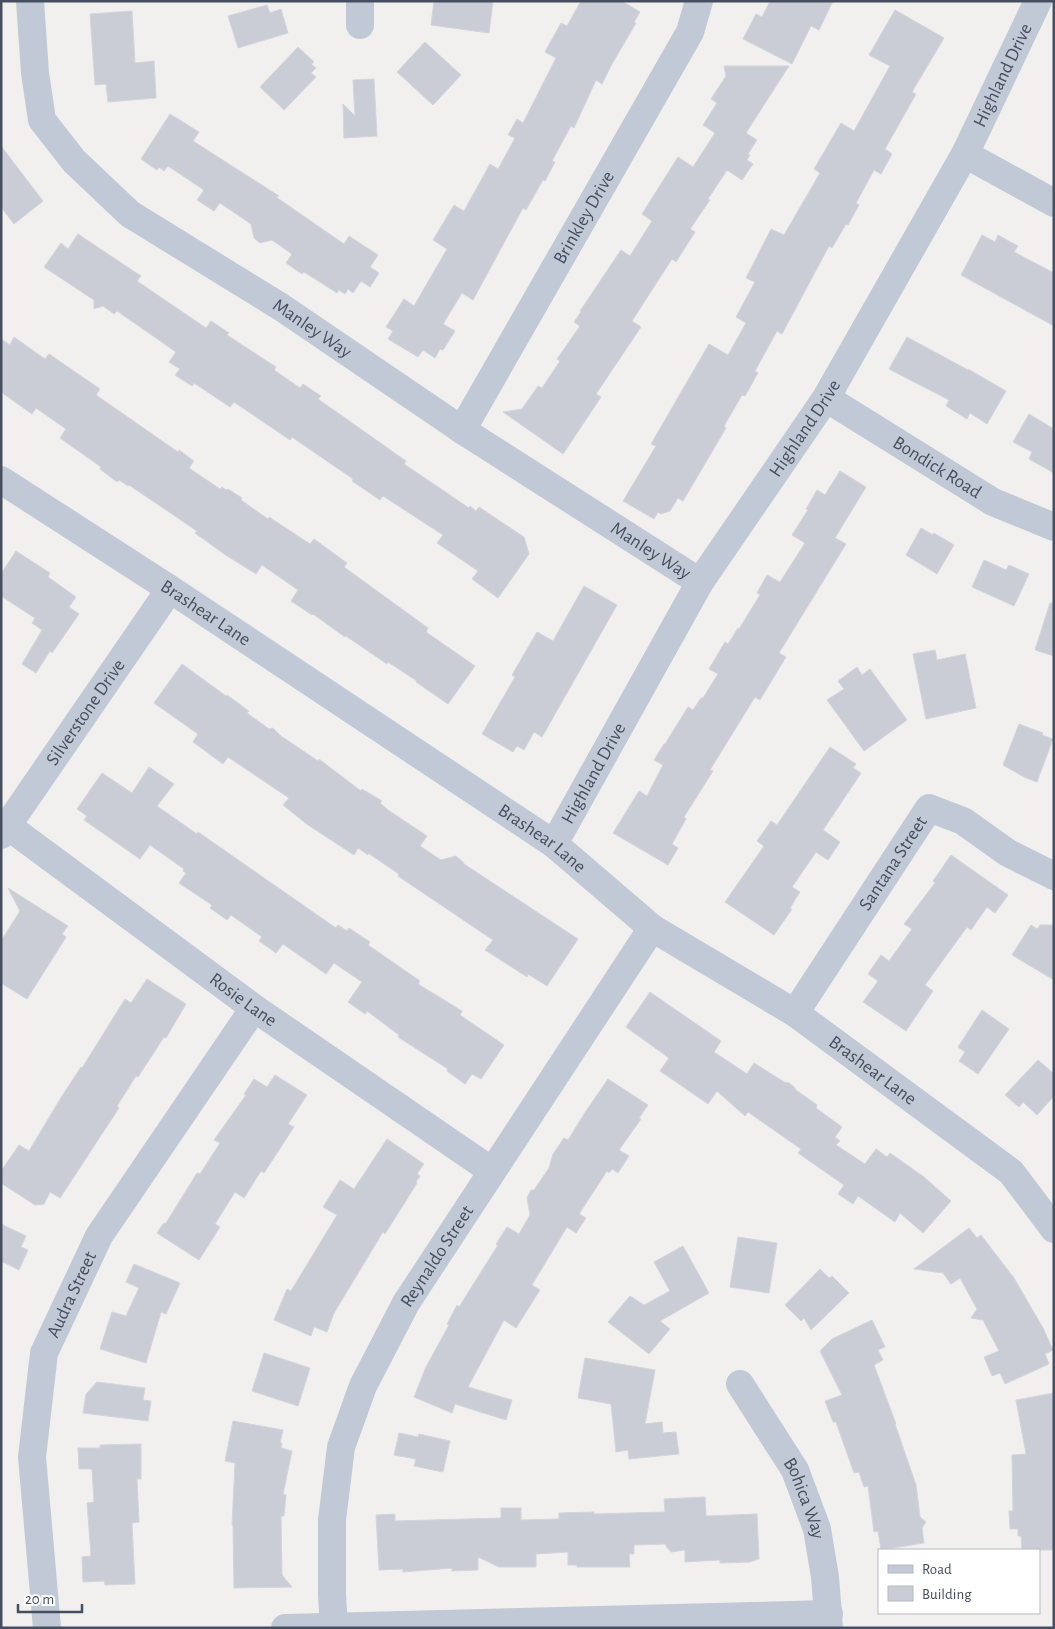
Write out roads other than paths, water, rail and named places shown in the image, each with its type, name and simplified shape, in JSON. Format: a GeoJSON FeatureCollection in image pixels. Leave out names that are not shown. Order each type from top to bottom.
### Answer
{"type":"FeatureCollection","features":[{"type":"Feature","properties":{"kind":"street","name":"Manley Way"},"geometry":{"type":"LineString","coordinates":[[30,1],[35,73],[42,120],[74,161],[130,214],[281,307],[462,430],[700,582]]}},
{"type":"Feature","properties":{"kind":"street","name":"Brinkley Drive"},"geometry":{"type":"LineString","coordinates":[[462,430],[690,32],[699,1]]}},
{"type":"Feature","properties":{"kind":"street","name":"Highland Drive"},"geometry":{"type":"LineString","coordinates":[[554,844],[700,582],[826,398],[965,154],[1038,1]]}},
{"type":"Feature","properties":{"kind":"street"},"geometry":{"type":"LineString","coordinates":[[965,154],[1054,204]]}},
{"type":"Feature","properties":{"kind":"street","name":"Bondick Road"},"geometry":{"type":"LineString","coordinates":[[826,398],[993,502],[1054,527]]}},
{"type":"Feature","properties":{"kind":"street","name":"Brashear Lane"},"geometry":{"type":"LineString","coordinates":[[1,480],[170,589],[554,844],[652,928],[795,1013],[1011,1172],[1054,1229]]}},
{"type":"Feature","properties":{"kind":"street","name":"Silverstone Drive"},"geometry":{"type":"LineString","coordinates":[[3,827],[170,589]]}},
{"type":"Feature","properties":{"kind":"street","name":"Santana Street"},"geometry":{"type":"LineString","coordinates":[[795,1013],[929,808],[963,821],[1008,853],[1054,876]]}},
{"type":"Feature","properties":{"kind":"street","name":"Rosie Lane"},"geometry":{"type":"LineString","coordinates":[[3,827],[254,1008],[492,1171]]}},
{"type":"Feature","properties":{"kind":"street","name":"Reynaldo Street"},"geometry":{"type":"LineString","coordinates":[[334,1626],[332,1520],[341,1447],[363,1386],[406,1303],[652,928]]}},
{"type":"Feature","properties":{"kind":"street","name":"Audra Street"},"geometry":{"type":"LineString","coordinates":[[47,1628],[32,1457],[44,1353],[99,1236],[254,1008]]}},
{"type":"Feature","properties":{"kind":"street","name":"Bohica Way"},"geometry":{"type":"LineString","coordinates":[[740,1384],[794,1470],[817,1529],[829,1621]]}},
{"type":"Feature","properties":{"kind":"street"},"geometry":{"type":"LineString","coordinates":[[285,1628],[829,1621]]}}]}
